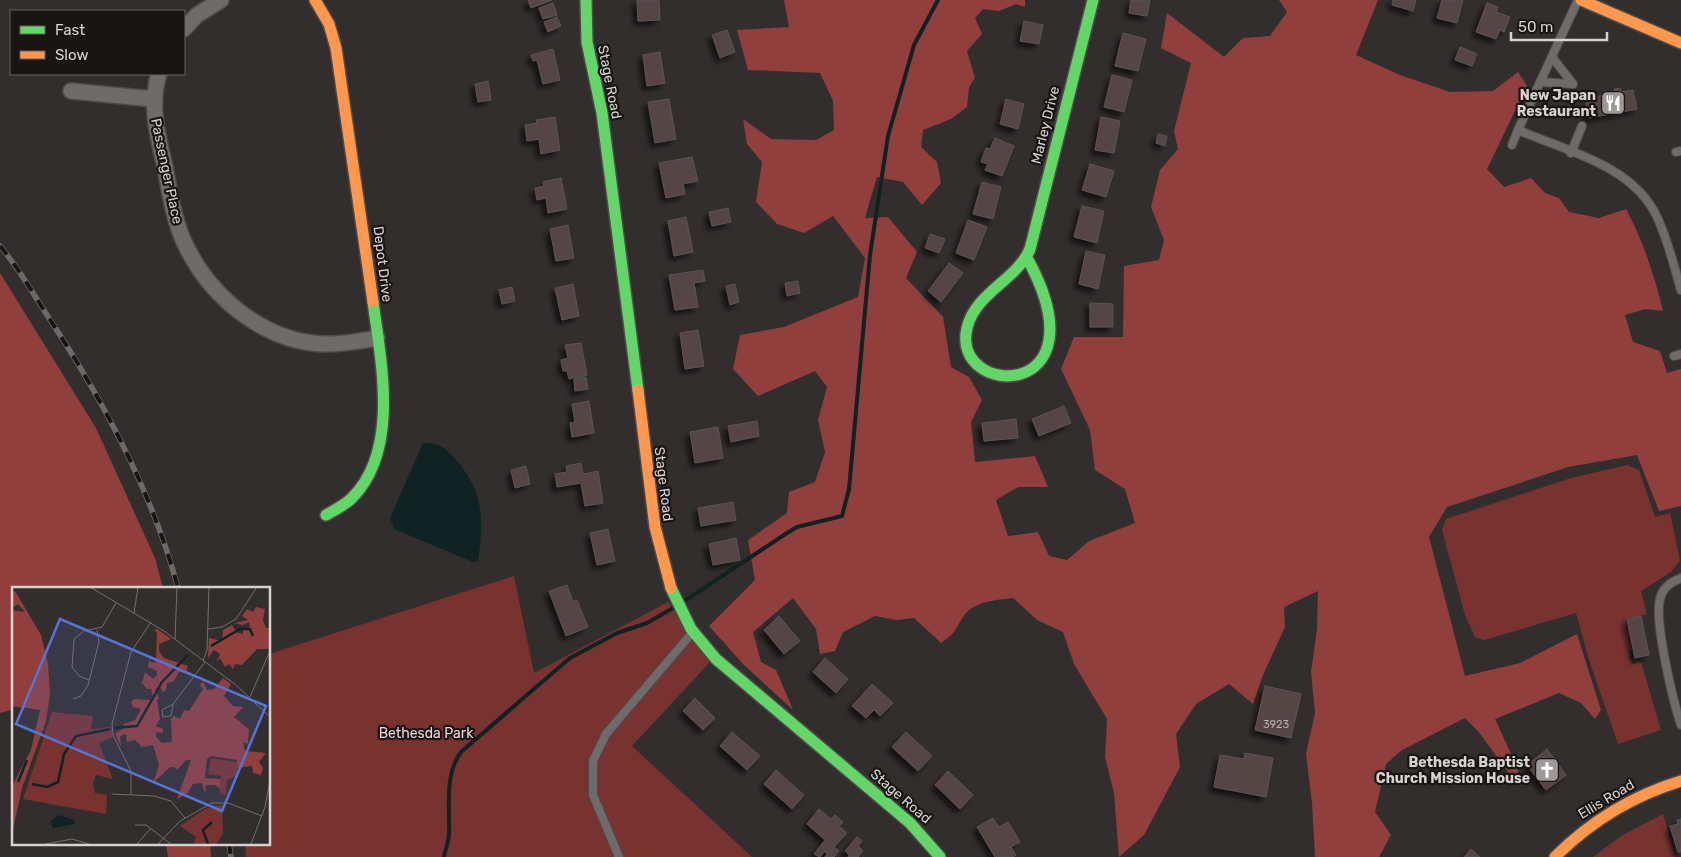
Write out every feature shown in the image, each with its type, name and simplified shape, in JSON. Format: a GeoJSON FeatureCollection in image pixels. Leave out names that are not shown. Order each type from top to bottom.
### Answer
{"type":"FeatureCollection","features":[{"type":"Feature","properties":{"kind":"street"},"geometry":{"type":"LineString","coordinates":[[185,28],[197,15],[221,0]]}},
{"type":"Feature","properties":{"kind":"street","name":"Depot Drive"},"geometry":{"type":"LineString","coordinates":[[315,0],[330,24],[339,64],[383,373],[385,410],[379,443],[369,475],[353,498],[326,515]]}},
{"type":"Feature","properties":{"kind":"street","name":"Stage Road"},"geometry":{"type":"LineString","coordinates":[[586,0],[587,42],[602,113],[655,527],[664,573],[674,598],[693,632],[716,659],[910,823],[940,857]]}},
{"type":"Feature","properties":{"kind":"street","name":"Marley Drive"},"geometry":{"type":"LineString","coordinates":[[1027,258],[1092,0]]}},
{"type":"Feature","properties":{"kind":"street"},"geometry":{"type":"LineString","coordinates":[[1580,0],[1681,42]]}},
{"type":"Feature","properties":{"kind":"street","name":"Passenger Place"},"geometry":{"type":"LineString","coordinates":[[159,75],[153,98],[175,217],[186,248],[204,276],[224,298],[258,324],[300,340],[327,344],[377,338]]}},
{"type":"Feature","properties":{"kind":"street"},"geometry":{"type":"LineString","coordinates":[[71,91],[153,98]]}},
{"type":"Feature","properties":{"kind":"street"},"geometry":{"type":"LineString","coordinates":[[1027,258],[1044,291],[1051,336],[1050,348],[1045,359],[1029,372],[1019,376],[1005,377],[993,374],[971,358],[967,345],[967,330],[972,317],[989,294],[1027,258]]}},
{"type":"Feature","properties":{"kind":"street","name":"Ellis Road"},"geometry":{"type":"LineString","coordinates":[[1555,857],[1586,828],[1602,817],[1642,794],[1681,781]]}},
{"type":"Feature","properties":{"kind":"lane"},"geometry":{"type":"LineString","coordinates":[[1512,145],[1580,0]]}},
{"type":"Feature","properties":{"kind":"lane"},"geometry":{"type":"LineString","coordinates":[[1540,82],[1573,84],[1552,57]]}},
{"type":"Feature","properties":{"kind":"lane"},"geometry":{"type":"LineString","coordinates":[[1571,153],[1582,126]]}},
{"type":"Feature","properties":{"kind":"lane"},"geometry":{"type":"LineString","coordinates":[[1518,130],[1613,170],[1633,185],[1657,216],[1666,238],[1681,290]]}},
{"type":"Feature","properties":{"kind":"lane"},"geometry":{"type":"LineString","coordinates":[[1681,578],[1664,590],[1658,607],[1668,670],[1681,725]]}},
{"type":"Feature","properties":{"kind":"lane"},"geometry":{"type":"LineString","coordinates":[[619,857],[592,795],[593,760],[606,734],[693,632]]}},
{"type":"Feature","properties":{"kind":"green space"},"geometry":{"type":"Polygon","coordinates":[[[1627,465],[1639,470],[1655,517],[1670,513],[1680,560],[1671,572],[1641,591],[1647,614],[1626,619],[1632,650],[1629,651],[1632,664],[1641,662],[1661,730],[1618,744],[1590,663],[1576,613],[1484,640],[1475,637],[1465,615],[1442,530],[1446,519],[1571,478],[1627,465]]]}},
{"type":"Feature","properties":{"kind":"green space","name":"Bethesda Park"},"geometry":{"type":"Polygon","coordinates":[[[514,576],[534,673],[668,602],[710,662],[632,746],[752,857],[246,857],[245,844],[270,844],[270,654],[514,576]]]}},
{"type":"Feature","properties":{"kind":"green space"},"geometry":{"type":"Polygon","coordinates":[[[1663,814],[1675,857],[1593,857],[1621,836],[1663,814]]]}},
{"type":"Feature","properties":{"kind":"shaded area"},"geometry":{"type":"Polygon","coordinates":[[[784,0],[1025,0],[1025,7],[1016,4],[999,11],[983,9],[975,18],[982,34],[967,51],[975,78],[969,87],[967,107],[951,119],[923,130],[921,147],[937,162],[941,183],[922,205],[903,182],[877,177],[865,218],[888,217],[917,252],[906,278],[943,317],[951,367],[969,377],[982,400],[971,422],[975,462],[1035,456],[1048,487],[1018,487],[996,500],[1008,536],[1038,532],[1049,556],[1067,560],[1089,541],[1135,523],[1125,489],[1095,470],[1090,430],[1061,369],[1074,337],[1123,337],[1124,266],[1159,260],[1164,240],[1151,207],[1160,170],[1178,149],[1174,131],[1191,63],[1161,48],[1167,13],[1224,57],[1243,38],[1270,36],[1287,12],[1279,0],[1378,0],[1356,55],[1400,75],[1450,92],[1493,91],[1518,72],[1527,86],[1487,169],[1504,187],[1531,178],[1545,193],[1559,198],[1569,212],[1599,218],[1626,209],[1648,259],[1663,311],[1645,309],[1625,315],[1633,342],[1660,351],[1667,373],[1681,369],[1681,506],[1659,511],[1637,455],[1568,467],[1447,507],[1429,537],[1465,676],[1520,663],[1577,634],[1601,710],[1595,719],[1581,703],[1559,693],[1495,719],[1518,769],[1517,784],[1478,731],[1465,718],[1402,750],[1386,764],[1375,812],[1391,835],[1379,857],[1315,857],[1312,803],[1306,754],[1315,713],[1311,672],[1317,629],[1318,591],[1284,607],[1285,627],[1263,675],[1253,704],[1229,684],[1196,704],[1176,734],[1180,767],[1144,835],[1119,857],[1114,793],[1105,757],[1107,719],[1074,664],[1063,632],[1037,620],[1013,598],[979,604],[967,612],[952,634],[941,643],[914,618],[896,620],[875,616],[843,632],[835,651],[820,654],[816,629],[793,598],[753,632],[761,662],[776,670],[793,710],[744,665],[709,626],[755,580],[748,540],[787,513],[789,492],[815,482],[825,452],[818,420],[827,387],[815,371],[758,396],[733,369],[740,335],[784,327],[858,297],[865,258],[833,216],[804,233],[777,224],[756,202],[762,162],[747,144],[743,119],[771,139],[816,140],[834,130],[833,101],[820,73],[748,70],[737,30],[789,27],[784,0]]]}},
{"type":"Feature","properties":{"kind":"shaded area"},"geometry":{"type":"Polygon","coordinates":[[[0,273],[96,428],[155,558],[163,587],[12,587],[12,710],[0,713],[0,273]]]}},
{"type":"Feature","properties":{"kind":"shaded area"},"geometry":{"type":"Polygon","coordinates":[[[423,443],[436,444],[452,455],[474,487],[481,517],[478,561],[473,562],[394,529],[390,518],[423,443]]]}},
{"type":"Feature","properties":{"kind":"shaded area"},"geometry":{"type":"Polygon","coordinates":[[[166,844],[210,844],[211,857],[168,857],[166,844]]]}},
{"type":"Feature","properties":{"kind":"building"},"geometry":{"type":"Polygon","coordinates":[[[528,0],[552,0],[531,8],[528,0]]]}},
{"type":"Feature","properties":{"kind":"building"},"geometry":{"type":"Polygon","coordinates":[[[637,0],[659,0],[660,20],[638,21],[637,0]]]}},
{"type":"Feature","properties":{"kind":"building"},"geometry":{"type":"Polygon","coordinates":[[[1131,0],[1150,0],[1147,16],[1129,13],[1131,0]]]}},
{"type":"Feature","properties":{"kind":"building"},"geometry":{"type":"Polygon","coordinates":[[[1393,0],[1416,0],[1413,11],[1392,5],[1393,0]]]}},
{"type":"Feature","properties":{"kind":"building"},"geometry":{"type":"Polygon","coordinates":[[[1442,0],[1463,0],[1457,23],[1437,18],[1442,0]]]}},
{"type":"Feature","properties":{"kind":"building"},"geometry":{"type":"Polygon","coordinates":[[[553,3],[557,15],[543,19],[539,8],[553,3]]]}},
{"type":"Feature","properties":{"kind":"building"},"geometry":{"type":"Polygon","coordinates":[[[1487,3],[1498,7],[1496,12],[1510,17],[1504,32],[1500,30],[1496,39],[1476,32],[1487,3]]]}},
{"type":"Feature","properties":{"kind":"building"},"geometry":{"type":"Polygon","coordinates":[[[557,17],[561,26],[548,32],[544,22],[557,17]]]}},
{"type":"Feature","properties":{"kind":"building"},"geometry":{"type":"Polygon","coordinates":[[[1024,21],[1043,25],[1039,44],[1020,41],[1024,21]]]}},
{"type":"Feature","properties":{"kind":"building"},"geometry":{"type":"Polygon","coordinates":[[[727,30],[735,52],[720,58],[712,35],[727,30]]]}},
{"type":"Feature","properties":{"kind":"building"},"geometry":{"type":"Polygon","coordinates":[[[1123,33],[1146,39],[1138,71],[1115,66],[1123,33]]]}},
{"type":"Feature","properties":{"kind":"building"},"geometry":{"type":"Polygon","coordinates":[[[1460,47],[1477,54],[1472,66],[1455,60],[1460,47]]]}},
{"type":"Feature","properties":{"kind":"building"},"geometry":{"type":"Polygon","coordinates":[[[553,49],[560,80],[543,84],[537,60],[533,61],[531,55],[553,49]]]}},
{"type":"Feature","properties":{"kind":"building"},"geometry":{"type":"Polygon","coordinates":[[[660,52],[665,83],[647,86],[643,55],[660,52]]]}},
{"type":"Feature","properties":{"kind":"building"},"geometry":{"type":"Polygon","coordinates":[[[1112,75],[1132,80],[1124,112],[1104,107],[1112,75]]]}},
{"type":"Feature","properties":{"kind":"building"},"geometry":{"type":"Polygon","coordinates":[[[488,81],[491,100],[478,102],[475,84],[488,81]]]}},
{"type":"Feature","properties":{"kind":"building","name":"New Japan Restaurant"},"geometry":{"type":"Polygon","coordinates":[[[1620,88],[1621,92],[1633,90],[1637,109],[1589,118],[1586,103],[1595,102],[1594,97],[1615,93],[1614,89],[1620,88]]]}},
{"type":"Feature","properties":{"kind":"building"},"geometry":{"type":"Polygon","coordinates":[[[669,99],[676,139],[655,143],[648,102],[669,99]]]}},
{"type":"Feature","properties":{"kind":"building"},"geometry":{"type":"Polygon","coordinates":[[[1006,99],[1024,104],[1018,129],[1000,124],[1006,99]]]}},
{"type":"Feature","properties":{"kind":"building"},"geometry":{"type":"Polygon","coordinates":[[[555,117],[560,150],[541,154],[539,139],[527,141],[525,125],[537,123],[536,120],[555,117]]]}},
{"type":"Feature","properties":{"kind":"building"},"geometry":{"type":"Polygon","coordinates":[[[1101,117],[1120,121],[1114,153],[1095,150],[1101,117]]]}},
{"type":"Feature","properties":{"kind":"building"},"geometry":{"type":"Polygon","coordinates":[[[1158,134],[1167,136],[1165,146],[1156,143],[1158,134]]]}},
{"type":"Feature","properties":{"kind":"building"},"geometry":{"type":"Polygon","coordinates":[[[995,138],[1014,146],[1002,176],[985,170],[988,164],[981,162],[986,148],[990,149],[995,138]]]}},
{"type":"Feature","properties":{"kind":"building"},"geometry":{"type":"Polygon","coordinates":[[[692,157],[698,181],[683,184],[685,194],[666,198],[659,163],[692,157]]]}},
{"type":"Feature","properties":{"kind":"building"},"geometry":{"type":"Polygon","coordinates":[[[1090,164],[1114,171],[1106,197],[1082,190],[1090,164]]]}},
{"type":"Feature","properties":{"kind":"building"},"geometry":{"type":"Polygon","coordinates":[[[561,178],[567,209],[548,213],[546,198],[537,200],[535,188],[544,186],[543,182],[561,178]]]}},
{"type":"Feature","properties":{"kind":"building"},"geometry":{"type":"Polygon","coordinates":[[[982,182],[1001,187],[993,219],[973,214],[982,182]]]}},
{"type":"Feature","properties":{"kind":"building"},"geometry":{"type":"Polygon","coordinates":[[[1082,206],[1104,211],[1097,243],[1074,237],[1082,206]]]}},
{"type":"Feature","properties":{"kind":"building"},"geometry":{"type":"Polygon","coordinates":[[[728,208],[731,222],[712,226],[709,212],[728,208]]]}},
{"type":"Feature","properties":{"kind":"building"},"geometry":{"type":"Polygon","coordinates":[[[686,217],[693,252],[674,256],[668,221],[686,217]]]}},
{"type":"Feature","properties":{"kind":"building"},"geometry":{"type":"Polygon","coordinates":[[[968,220],[987,227],[974,260],[956,253],[968,220]]]}},
{"type":"Feature","properties":{"kind":"building"},"geometry":{"type":"Polygon","coordinates":[[[568,225],[574,258],[556,261],[550,229],[568,225]]]}},
{"type":"Feature","properties":{"kind":"building"},"geometry":{"type":"Polygon","coordinates":[[[930,234],[945,239],[939,253],[925,248],[930,234]]]}},
{"type":"Feature","properties":{"kind":"building"},"geometry":{"type":"Polygon","coordinates":[[[1086,251],[1105,255],[1098,289],[1079,284],[1086,251]]]}},
{"type":"Feature","properties":{"kind":"building"},"geometry":{"type":"Polygon","coordinates":[[[949,263],[963,273],[941,302],[928,291],[949,263]]]}},
{"type":"Feature","properties":{"kind":"building"},"geometry":{"type":"Polygon","coordinates":[[[703,270],[705,281],[694,283],[698,307],[675,310],[669,275],[703,270]]]}},
{"type":"Feature","properties":{"kind":"building"},"geometry":{"type":"Polygon","coordinates":[[[798,281],[800,293],[787,296],[785,283],[798,281]]]}},
{"type":"Feature","properties":{"kind":"building"},"geometry":{"type":"Polygon","coordinates":[[[573,284],[579,316],[562,320],[555,288],[573,284]]]}},
{"type":"Feature","properties":{"kind":"building"},"geometry":{"type":"Polygon","coordinates":[[[735,284],[739,302],[730,305],[726,286],[735,284]]]}},
{"type":"Feature","properties":{"kind":"building"},"geometry":{"type":"Polygon","coordinates":[[[512,287],[515,301],[502,304],[499,290],[512,287]]]}},
{"type":"Feature","properties":{"kind":"building"},"geometry":{"type":"Polygon","coordinates":[[[1090,303],[1113,304],[1113,327],[1090,327],[1090,303]]]}},
{"type":"Feature","properties":{"kind":"building"},"geometry":{"type":"Polygon","coordinates":[[[698,330],[704,366],[685,369],[680,333],[698,330]]]}},
{"type":"Feature","properties":{"kind":"building"},"geometry":{"type":"Polygon","coordinates":[[[581,343],[587,375],[569,379],[567,371],[563,371],[561,360],[568,358],[565,345],[581,343]]]}},
{"type":"Feature","properties":{"kind":"building"},"geometry":{"type":"Polygon","coordinates":[[[586,377],[588,389],[575,391],[574,379],[586,377]]]}},
{"type":"Feature","properties":{"kind":"building"},"geometry":{"type":"Polygon","coordinates":[[[589,401],[594,433],[572,437],[570,423],[575,422],[572,404],[589,401]]]}},
{"type":"Feature","properties":{"kind":"building"},"geometry":{"type":"Polygon","coordinates":[[[1064,406],[1071,423],[1039,436],[1032,419],[1064,406]]]}},
{"type":"Feature","properties":{"kind":"building"},"geometry":{"type":"Polygon","coordinates":[[[1016,419],[1018,438],[984,441],[982,423],[1016,419]]]}},
{"type":"Feature","properties":{"kind":"building"},"geometry":{"type":"Polygon","coordinates":[[[757,421],[759,436],[731,442],[728,426],[757,421]]]}},
{"type":"Feature","properties":{"kind":"building"},"geometry":{"type":"Polygon","coordinates":[[[718,427],[723,458],[695,463],[690,432],[718,427]]]}},
{"type":"Feature","properties":{"kind":"building"},"geometry":{"type":"Polygon","coordinates":[[[581,463],[583,474],[598,471],[603,503],[585,506],[581,483],[557,487],[555,474],[567,472],[566,466],[581,463]]]}},
{"type":"Feature","properties":{"kind":"building"},"geometry":{"type":"Polygon","coordinates":[[[526,466],[530,484],[515,488],[511,470],[526,466]]]}},
{"type":"Feature","properties":{"kind":"building"},"geometry":{"type":"Polygon","coordinates":[[[733,502],[736,520],[701,526],[698,508],[733,502]]]}},
{"type":"Feature","properties":{"kind":"building"},"geometry":{"type":"Polygon","coordinates":[[[608,529],[615,561],[597,565],[590,533],[608,529]]]}},
{"type":"Feature","properties":{"kind":"building"},"geometry":{"type":"Polygon","coordinates":[[[736,538],[740,560],[713,565],[709,544],[736,538]]]}},
{"type":"Feature","properties":{"kind":"building"},"geometry":{"type":"Polygon","coordinates":[[[567,585],[573,602],[577,600],[588,627],[566,636],[549,591],[567,585]]]}},
{"type":"Feature","properties":{"kind":"building"},"geometry":{"type":"Polygon","coordinates":[[[779,616],[800,641],[784,654],[764,630],[779,616]]]}},
{"type":"Feature","properties":{"kind":"building"},"geometry":{"type":"Polygon","coordinates":[[[1641,616],[1649,655],[1635,658],[1627,619],[1641,616]]]}},
{"type":"Feature","properties":{"kind":"building"},"geometry":{"type":"Polygon","coordinates":[[[825,658],[848,679],[836,693],[813,672],[825,658]]]}},
{"type":"Feature","properties":{"kind":"building"},"geometry":{"type":"Polygon","coordinates":[[[872,684],[893,703],[880,716],[874,710],[866,718],[852,706],[872,684]]]}},
{"type":"Feature","properties":{"kind":"building"},"geometry":{"type":"Polygon","coordinates":[[[1265,686],[1301,694],[1291,738],[1255,730],[1265,686]]]}},
{"type":"Feature","properties":{"kind":"building"},"geometry":{"type":"Polygon","coordinates":[[[695,698],[715,718],[703,730],[683,711],[695,698]]]}},
{"type":"Feature","properties":{"kind":"building"},"geometry":{"type":"Polygon","coordinates":[[[732,732],[760,756],[747,770],[720,746],[732,732]]]}},
{"type":"Feature","properties":{"kind":"building"},"geometry":{"type":"Polygon","coordinates":[[[906,732],[932,756],[918,771],[892,747],[906,732]]]}},
{"type":"Feature","properties":{"kind":"building"},"geometry":{"type":"Polygon","coordinates":[[[1547,749],[1566,775],[1546,790],[1527,765],[1547,749]]]}},
{"type":"Feature","properties":{"kind":"building"},"geometry":{"type":"Polygon","coordinates":[[[1245,753],[1273,758],[1266,797],[1214,787],[1220,755],[1244,759],[1245,753]]]}},
{"type":"Feature","properties":{"kind":"building"},"geometry":{"type":"Polygon","coordinates":[[[776,770],[804,795],[792,809],[764,784],[776,770]]]}},
{"type":"Feature","properties":{"kind":"building"},"geometry":{"type":"Polygon","coordinates":[[[948,771],[973,795],[960,809],[935,785],[948,771]]]}},
{"type":"Feature","properties":{"kind":"building"},"geometry":{"type":"Polygon","coordinates":[[[819,809],[831,819],[835,815],[843,822],[839,826],[847,833],[834,847],[839,851],[834,857],[825,857],[827,854],[825,851],[820,857],[814,854],[825,840],[807,824],[819,809]]]}},
{"type":"Feature","properties":{"kind":"building"},"geometry":{"type":"Polygon","coordinates":[[[993,818],[999,827],[1008,822],[1020,842],[1011,847],[1016,855],[1013,857],[995,857],[977,827],[993,818]]]}},
{"type":"Feature","properties":{"kind":"building"},"geometry":{"type":"Polygon","coordinates":[[[1681,819],[1681,852],[1678,852],[1670,826],[1678,824],[1677,820],[1681,819]]]}},
{"type":"Feature","properties":{"kind":"building"},"geometry":{"type":"Polygon","coordinates":[[[857,837],[862,841],[858,846],[863,851],[858,857],[848,857],[849,855],[845,851],[857,837]]]}},
{"type":"Feature","properties":{"kind":"building"},"geometry":{"type":"Polygon","coordinates":[[[1471,849],[1480,857],[1464,857],[1471,849]]]}},
{"type":"Feature","properties":{"kind":"waterway"},"geometry":{"type":"LineString","coordinates":[[683,602],[797,527],[842,516],[849,489],[870,255],[888,136],[914,45],[938,0]]}},
{"type":"Feature","properties":{"kind":"waterway"},"geometry":{"type":"LineString","coordinates":[[444,857],[449,837],[450,781],[452,771],[461,752],[570,658],[617,633],[647,623],[673,608]]}},
{"type":"Feature","properties":{"kind":"railway"},"geometry":{"type":"LineString","coordinates":[[0,246],[19,271],[106,412],[140,481],[167,552],[178,587]]}},
{"type":"Feature","properties":{"kind":"railway"},"geometry":{"type":"LineString","coordinates":[[229,844],[231,857]]}},
{"type":"Feature","properties":{"kind":"traffic: fast"},"geometry":{"type":"LineString","coordinates":[[586,0],[587,42],[602,113],[638,390]]}},
{"type":"Feature","properties":{"kind":"traffic: fast"},"geometry":{"type":"LineString","coordinates":[[1027,258],[1047,306],[1049,340],[1039,363],[1021,374],[1000,375],[980,367],[968,351],[967,328],[971,316],[978,305],[1016,270],[1030,249],[1093,0]]}},
{"type":"Feature","properties":{"kind":"traffic: fast"},"geometry":{"type":"LineString","coordinates":[[326,515],[352,498],[367,478],[377,456],[382,431],[384,404],[383,378],[373,302]]}},
{"type":"Feature","properties":{"kind":"traffic: fast"},"geometry":{"type":"LineString","coordinates":[[671,588],[691,629],[716,659],[910,823],[940,857]]}},
{"type":"Feature","properties":{"kind":"traffic: slow"},"geometry":{"type":"LineString","coordinates":[[315,0],[329,24],[336,48],[373,302]]}},
{"type":"Feature","properties":{"kind":"traffic: slow"},"geometry":{"type":"LineString","coordinates":[[1581,0],[1681,43]]}},
{"type":"Feature","properties":{"kind":"traffic: slow"},"geometry":{"type":"LineString","coordinates":[[638,390],[655,527],[671,588]]}},
{"type":"Feature","properties":{"kind":"traffic: slow"},"geometry":{"type":"LineString","coordinates":[[1555,857],[1583,832],[1613,811],[1646,794],[1681,781]]}},
{"type":"Feature","properties":{"kind":"place","name":"New Japan Restaurant"},"geometry":{"type":"Point","coordinates":[1613,103]}},
{"type":"Feature","properties":{"kind":"place","name":"Bethesda Baptist Church Mission House"},"geometry":{"type":"Point","coordinates":[1547,770]}}]}
